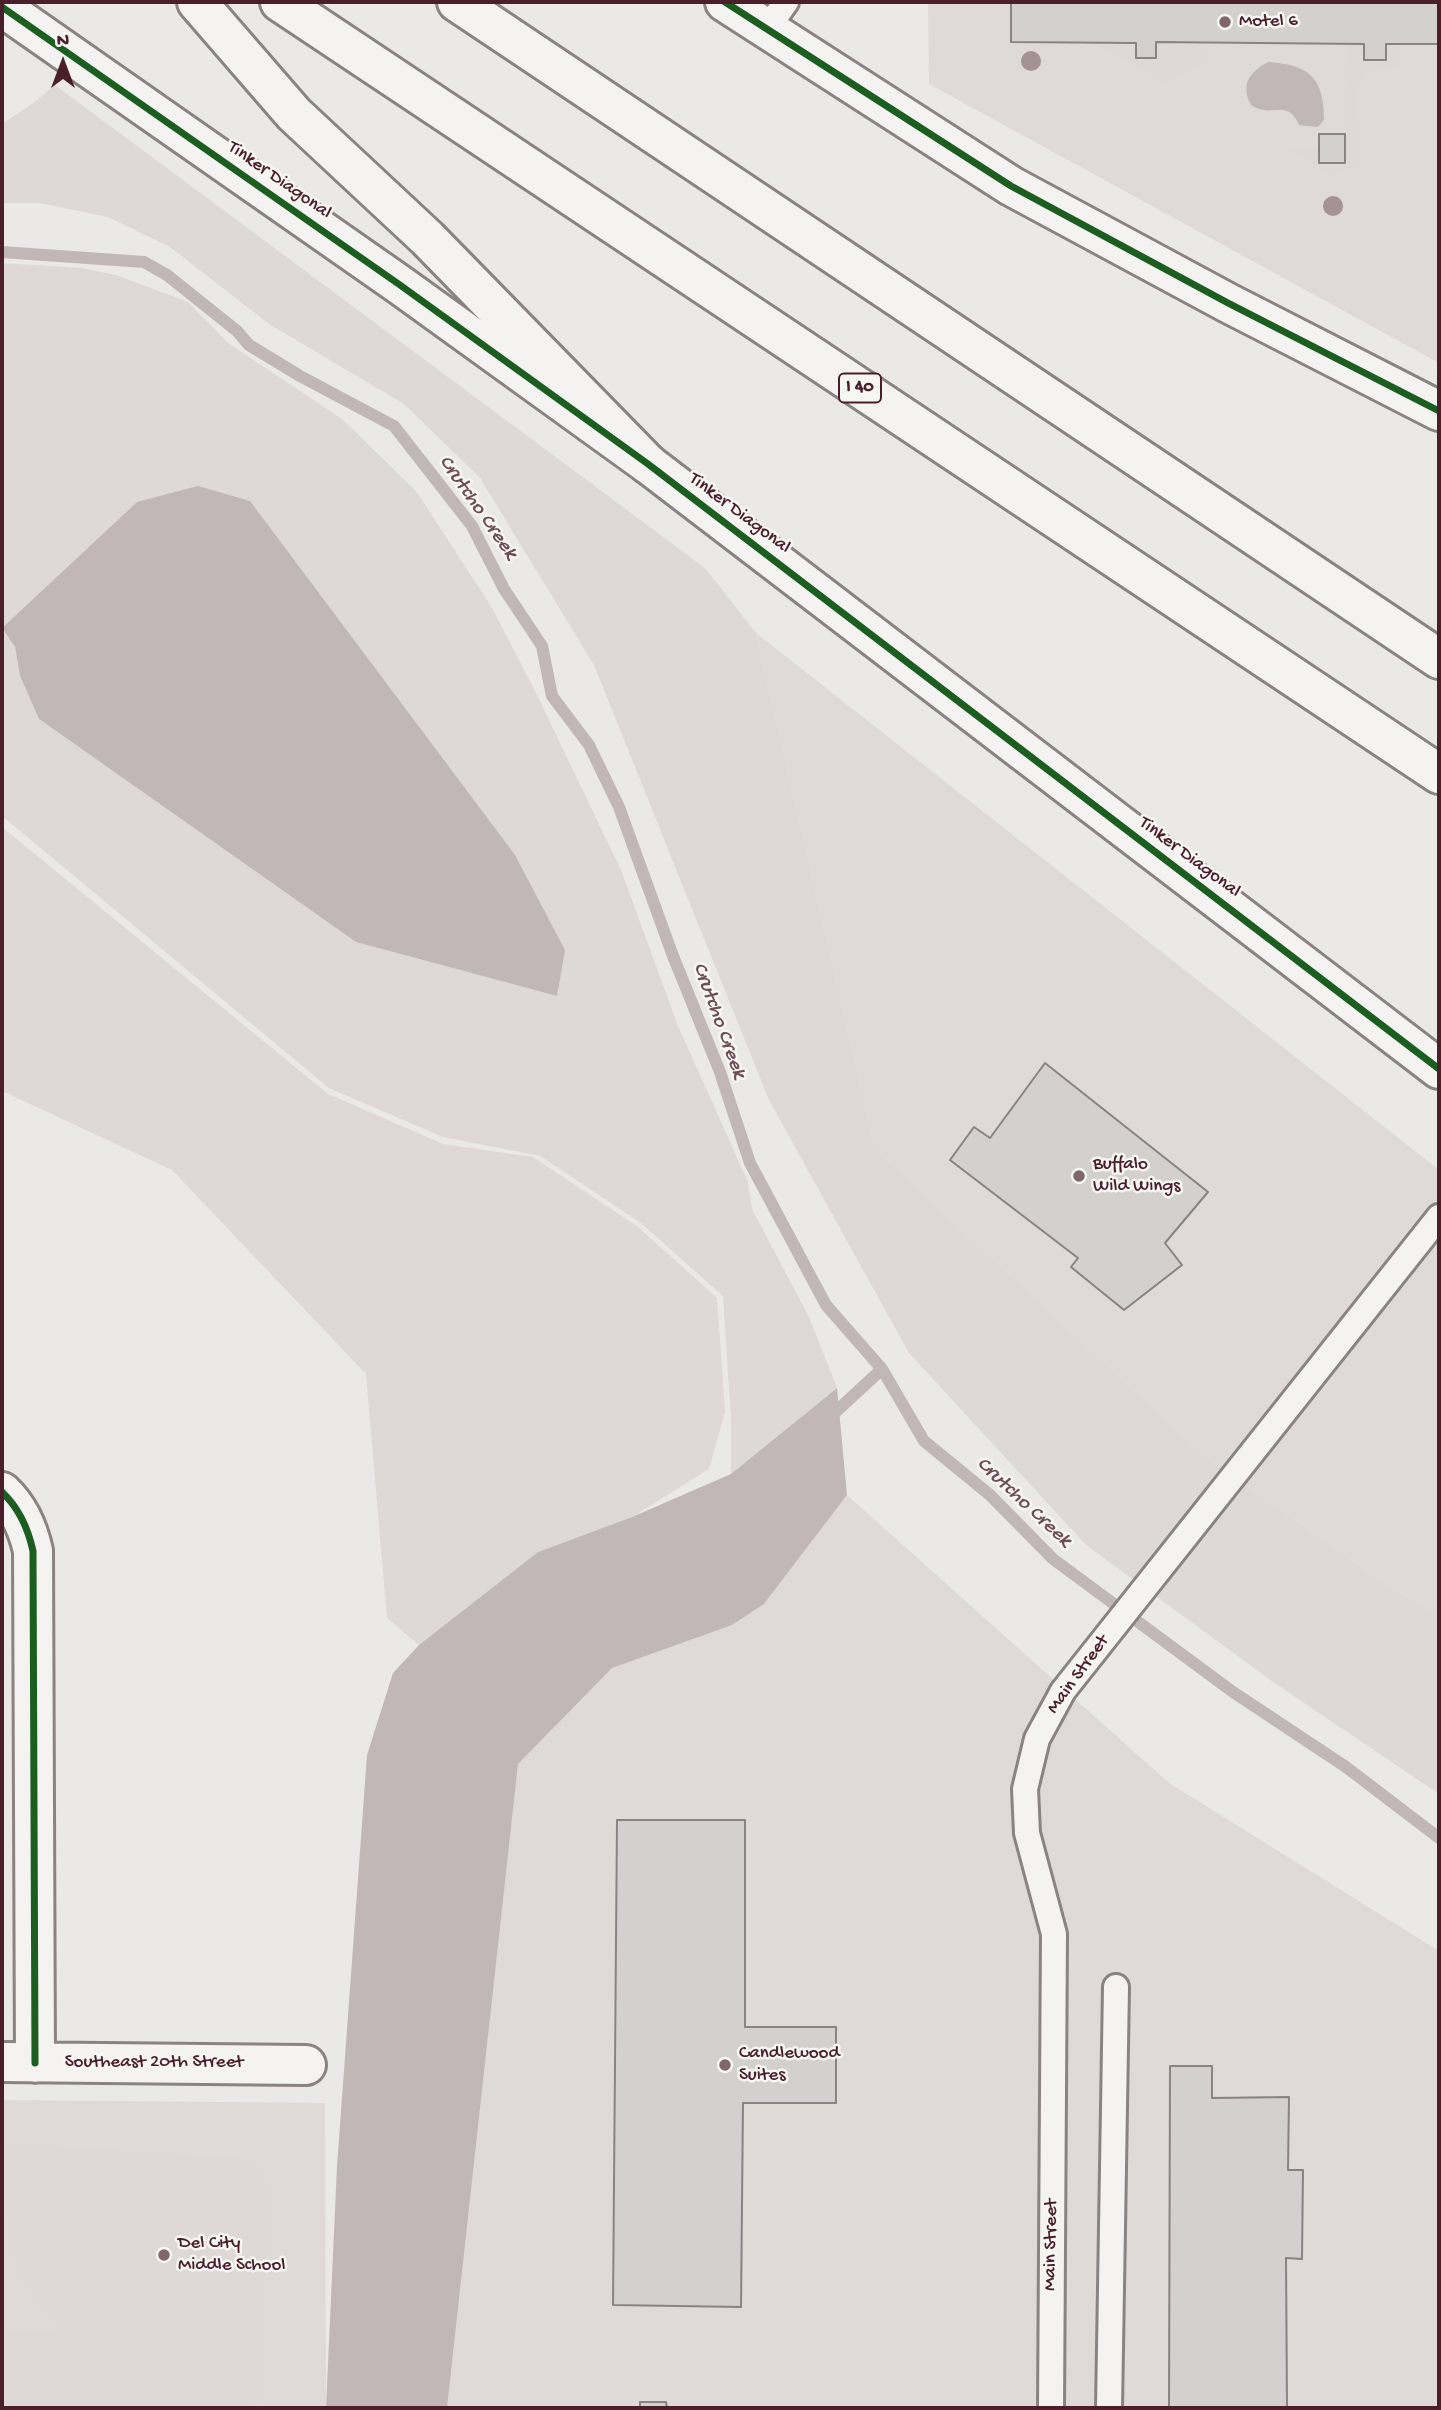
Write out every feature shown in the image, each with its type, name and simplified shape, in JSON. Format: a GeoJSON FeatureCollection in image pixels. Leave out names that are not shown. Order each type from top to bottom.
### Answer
{"type":"FeatureCollection","features":[{"type":"Feature","properties":{"kind":"main road"},"geometry":{"type":"LineString","coordinates":[[197,2],[294,114],[427,238],[648,464]]}},
{"type":"Feature","properties":{"kind":"main road","name":"I 40"},"geometry":{"type":"LineString","coordinates":[[280,2],[1439,774]]}},
{"type":"Feature","properties":{"kind":"main road"},"geometry":{"type":"LineString","coordinates":[[457,2],[1439,659]]}},
{"type":"Feature","properties":{"kind":"main road"},"geometry":{"type":"LineString","coordinates":[[724,2],[776,16],[1011,186],[1228,303],[1439,411]]}},
{"type":"Feature","properties":{"kind":"main road","name":"Tinker Diagonal"},"geometry":{"type":"LineString","coordinates":[[2,7],[389,277],[648,464],[1439,1069]]}},
{"type":"Feature","properties":{"kind":"main road"},"geometry":{"type":"LineString","coordinates":[[3,1492],[20,1514],[28,1530],[33,1551],[18,2062]]}},
{"type":"Feature","properties":{"kind":"main road","name":"Southeast 20th Street"},"geometry":{"type":"LineString","coordinates":[[18,2062],[306,2065]]}},
{"type":"Feature","properties":{"kind":"lane","name":"Main Street"},"geometry":{"type":"LineString","coordinates":[[1051,2408],[1054,1934],[1027,1833],[1025,1789],[1037,1739],[1063,1691],[1439,1217]]}},
{"type":"Feature","properties":{"kind":"lane"},"geometry":{"type":"LineString","coordinates":[[1109,2408],[1116,1987]]}},
{"type":"Feature","properties":{"kind":"shaded area"},"geometry":{"type":"Polygon","coordinates":[[[928,2],[1439,2],[1439,363],[929,84],[928,2]]]}},
{"type":"Feature","properties":{"kind":"shaded area"},"geometry":{"type":"Polygon","coordinates":[[[1092,42],[1136,43],[1137,58],[1156,58],[1156,42],[1204,43],[1204,63],[1165,83],[1092,42]]]}},
{"type":"Feature","properties":{"kind":"shaded area"},"geometry":{"type":"Polygon","coordinates":[[[1346,44],[1364,44],[1364,60],[1386,60],[1386,44],[1400,44],[1401,56],[1398,68],[1371,70],[1358,83],[1356,165],[1333,176],[1286,148],[1319,148],[1319,163],[1345,162],[1346,44]]]}},
{"type":"Feature","properties":{"kind":"shaded area"},"geometry":{"type":"Polygon","coordinates":[[[1268,62],[1294,66],[1312,76],[1321,94],[1323,106],[1324,120],[1318,127],[1299,125],[1289,112],[1284,110],[1259,109],[1251,105],[1246,91],[1249,79],[1268,62]]]}},
{"type":"Feature","properties":{"kind":"shaded area"},"geometry":{"type":"Polygon","coordinates":[[[55,85],[705,568],[756,633],[875,1148],[1206,1457],[1382,1581],[1439,1615],[1439,1794],[1276,1684],[1086,1545],[909,1353],[769,1100],[594,665],[480,478],[404,404],[269,324],[170,247],[108,217],[40,203],[2,203],[2,124],[55,85]]]}},
{"type":"Feature","properties":{"kind":"shaded area"},"geometry":{"type":"Polygon","coordinates":[[[2,263],[81,268],[116,275],[188,302],[228,343],[342,419],[416,491],[491,606],[621,870],[678,1026],[748,1182],[752,1209],[809,1317],[837,1388],[731,1474],[731,1419],[723,1296],[642,1224],[540,1156],[443,1137],[329,1088],[2,816],[2,629],[15,647],[20,676],[39,719],[356,942],[557,996],[137,502],[2,628],[2,263]]]}},
{"type":"Feature","properties":{"kind":"shaded area"},"geometry":{"type":"Polygon","coordinates":[[[198,486],[250,501],[515,855],[565,950],[557,996],[356,942],[39,719],[20,676],[15,647],[2,628],[137,502],[198,486]]]}},
{"type":"Feature","properties":{"kind":"shaded area"},"geometry":{"type":"Polygon","coordinates":[[[756,633],[1439,1170],[1439,1615],[1382,1581],[1206,1457],[875,1148],[756,633]]]}},
{"type":"Feature","properties":{"kind":"shaded area"},"geometry":{"type":"Polygon","coordinates":[[[2,827],[328,1094],[443,1144],[533,1157],[637,1226],[717,1298],[725,1412],[709,1469],[632,1517],[538,1552],[419,1645],[387,1618],[366,1374],[172,1170],[2,1091],[2,827]]]}},
{"type":"Feature","properties":{"kind":"shaded area"},"geometry":{"type":"Polygon","coordinates":[[[837,1388],[847,1495],[764,1604],[732,1625],[612,1668],[518,1764],[447,2408],[326,2408],[337,2166],[367,1755],[393,1673],[419,1645],[538,1552],[632,1517],[731,1474],[837,1388]]]}},
{"type":"Feature","properties":{"kind":"shaded area"},"geometry":{"type":"Polygon","coordinates":[[[847,1495],[1169,1783],[1439,1951],[1439,2408],[447,2408],[518,1763],[612,1668],[732,1625],[764,1604],[847,1495]]]}},
{"type":"Feature","properties":{"kind":"shaded area","name":"Del City Middle School"},"geometry":{"type":"Polygon","coordinates":[[[2,2100],[325,2103],[326,2408],[2,2408],[2,2100]]]}},
{"type":"Feature","properties":{"kind":"shaded area","name":"Del City Middle School"},"geometry":{"type":"Polygon","coordinates":[[[3,2143],[252,2159],[267,2188],[262,2403],[251,2402],[251,2408],[2,2408],[2,2331],[60,2330],[17,2268],[5,2203],[3,2143]]]}},
{"type":"Feature","properties":{"kind":"building","name":"Motel 6"},"geometry":{"type":"Polygon","coordinates":[[[1011,2],[1439,2],[1439,44],[1386,44],[1386,60],[1364,60],[1364,44],[1156,42],[1156,58],[1136,58],[1136,43],[1011,42],[1011,2]]]}},
{"type":"Feature","properties":{"kind":"building"},"geometry":{"type":"Polygon","coordinates":[[[1319,134],[1345,134],[1345,163],[1319,163],[1319,134]]]}},
{"type":"Feature","properties":{"kind":"building","name":"Buffalo Wild Wings"},"geometry":{"type":"Polygon","coordinates":[[[1045,1063],[1208,1192],[1165,1243],[1182,1265],[1124,1310],[1071,1267],[1078,1258],[950,1160],[974,1127],[990,1138],[1045,1063]]]}},
{"type":"Feature","properties":{"kind":"building","name":"Candlewood Suites"},"geometry":{"type":"Polygon","coordinates":[[[617,1820],[745,1820],[745,2027],[836,2027],[836,2103],[743,2103],[741,2307],[613,2305],[617,1820]]]}},
{"type":"Feature","properties":{"kind":"building"},"geometry":{"type":"Polygon","coordinates":[[[1170,2066],[1212,2066],[1212,2098],[1289,2097],[1288,2170],[1303,2170],[1302,2259],[1286,2258],[1287,2408],[1169,2408],[1170,2066]]]}},
{"type":"Feature","properties":{"kind":"building"},"geometry":{"type":"Polygon","coordinates":[[[640,2402],[666,2402],[667,2408],[640,2408],[640,2402]]]}},
{"type":"Feature","properties":{"kind":"waterway","name":"Crutcho Creek"},"geometry":{"type":"LineString","coordinates":[[2,252],[144,262],[167,275],[237,331],[249,345],[300,376],[394,426],[472,526],[504,589],[542,646],[552,696],[589,745],[619,807],[673,956],[720,1072],[750,1163],[826,1305],[882,1369],[924,1441],[990,1495],[1053,1559],[1233,1692],[1346,1767],[1439,1838]]}},
{"type":"Feature","properties":{"kind":"waterway"},"geometry":{"type":"LineString","coordinates":[[828,1419],[882,1369]]}},
{"type":"Feature","properties":{"kind":"cycle path"},"geometry":{"type":"LineString","coordinates":[[725,2],[1011,186],[1228,303],[1439,411]]}},
{"type":"Feature","properties":{"kind":"cycle path"},"geometry":{"type":"LineString","coordinates":[[2,7],[400,285],[648,464],[1439,1069]]}},
{"type":"Feature","properties":{"kind":"cycle path"},"geometry":{"type":"LineString","coordinates":[[2,1492],[22,1519],[33,1551],[35,2063]]}},
{"type":"Feature","properties":{"kind":"place","name":"Motel 6"},"geometry":{"type":"Point","coordinates":[1225,22]}},
{"type":"Feature","properties":{"kind":"place","name":"Buffalo Wild Wings"},"geometry":{"type":"Point","coordinates":[1079,1176]}},
{"type":"Feature","properties":{"kind":"place","name":"Candlewood Suites"},"geometry":{"type":"Point","coordinates":[725,2065]}},
{"type":"Feature","properties":{"kind":"place","name":"Del City Middle School"},"geometry":{"type":"Point","coordinates":[164,2255]}}]}
